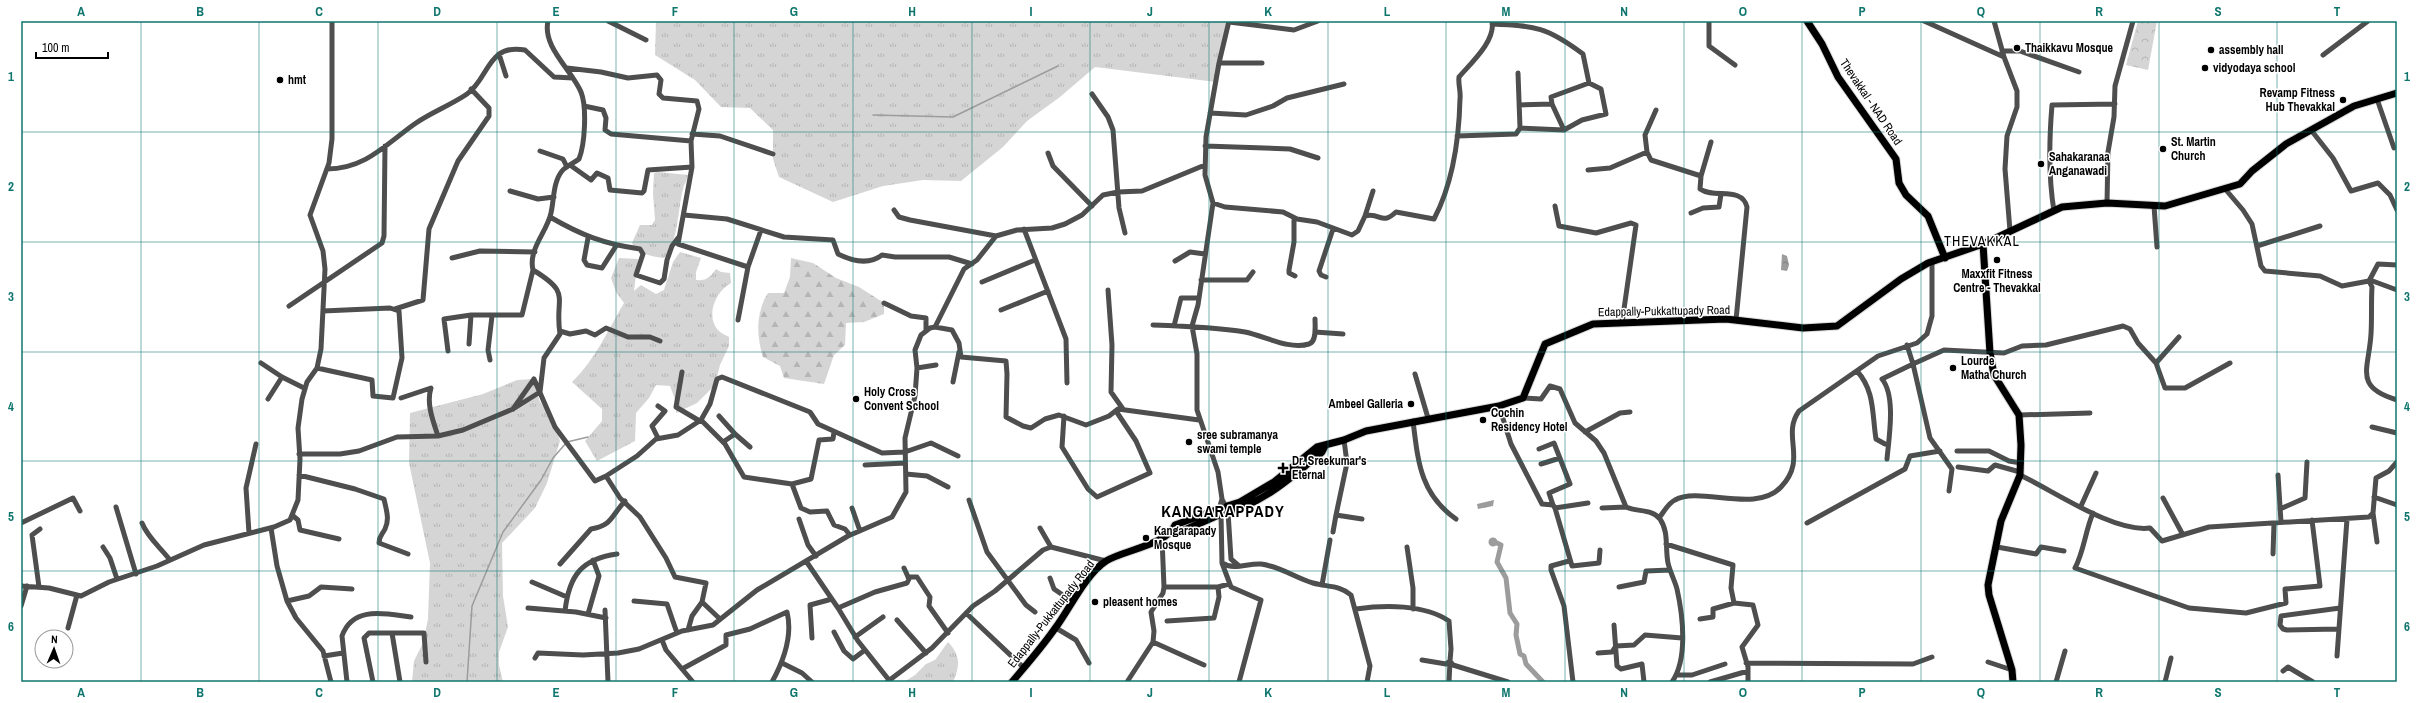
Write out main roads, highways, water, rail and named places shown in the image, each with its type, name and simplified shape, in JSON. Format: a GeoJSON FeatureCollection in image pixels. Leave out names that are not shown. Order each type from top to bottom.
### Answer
{"type":"FeatureCollection","features":[{"type":"Feature","properties":{"kind":"main road","name":"Thevakkal - NAD Road"},"geometry":{"type":"LineString","coordinates":[[1807,21],[1822,44],[1838,77],[1896,159],[1899,183],[1906,195],[1928,216],[1945,258]]}},
{"type":"Feature","properties":{"kind":"main road","name":"Edappally-Pukkattupady Road"},"geometry":{"type":"LineString","coordinates":[[1012,682],[1056,628],[1083,587],[1106,561],[1162,538],[1173,530],[1180,532],[1223,507],[1244,508],[1279,488],[1322,452],[1325,446],[1366,431],[1428,418],[1499,406],[1523,398],[1546,344],[1593,324],[1736,320],[1803,328],[1837,326],[1901,279],[1932,262],[1984,244],[2054,211],[2080,204],[2107,203],[2166,206],[2226,190],[2240,184],[2252,171],[2286,144],[2354,106],[2397,93]]}},
{"type":"Feature","properties":{"kind":"main road"},"geometry":{"type":"LineString","coordinates":[[1984,244],[1990,353],[1994,375],[2019,415],[2020,473],[2001,521],[1997,547],[1989,576],[1989,595],[2012,670],[2013,682]]}},
{"type":"Feature","properties":{"kind":"water"},"geometry":{"type":"Polygon","coordinates":[[[1782,254],[1787,256],[1789,265],[1787,271],[1781,270],[1782,254]]]}},
{"type":"Feature","properties":{"kind":"water"},"geometry":{"type":"Polygon","coordinates":[[[1494,500],[1493,506],[1478,509],[1477,504],[1494,500]]]}},
{"type":"Feature","properties":{"kind":"water"},"geometry":{"type":"Polygon","coordinates":[[[1491,538],[1495,538],[1497,542],[1495,546],[1491,546],[1489,544],[1489,540],[1491,538]]]}},
{"type":"Feature","properties":{"kind":"waterway"},"geometry":{"type":"LineString","coordinates":[[873,115],[953,117],[1058,66]]}},
{"type":"Feature","properties":{"kind":"waterway"},"geometry":{"type":"LineString","coordinates":[[467,682],[472,606],[503,532],[541,480],[553,458],[567,442],[588,437]]}},
{"type":"Feature","properties":{"kind":"waterway"},"geometry":{"type":"LineString","coordinates":[[1497,543],[1501,545],[1497,562],[1506,578],[1510,613],[1517,624],[1516,635],[1520,654],[1524,656],[1526,664],[1543,682]]}},
{"type":"Feature","properties":{"kind":"place","name":"Thaikkavu Mosque"},"geometry":{"type":"Point","coordinates":[2017,48]}},
{"type":"Feature","properties":{"kind":"place","name":"assembly hall"},"geometry":{"type":"Point","coordinates":[2211,50]}},
{"type":"Feature","properties":{"kind":"place","name":"vidyodaya school"},"geometry":{"type":"Point","coordinates":[2205,68]}},
{"type":"Feature","properties":{"kind":"place","name":"hmt"},"geometry":{"type":"Point","coordinates":[280,80]}},
{"type":"Feature","properties":{"kind":"place","name":"Revamp Fitness Hub Thevakkal"},"geometry":{"type":"Point","coordinates":[2343,100]}},
{"type":"Feature","properties":{"kind":"place","name":"St. Martin Church"},"geometry":{"type":"Point","coordinates":[2163,149]}},
{"type":"Feature","properties":{"kind":"place","name":"Sahakaranaa Anganawadi"},"geometry":{"type":"Point","coordinates":[2041,164]}},
{"type":"Feature","properties":{"kind":"place","name":"Maxxfit Fitness Centre - Thevakkal"},"geometry":{"type":"Point","coordinates":[1997,260]}},
{"type":"Feature","properties":{"kind":"place","name":"Lourde Matha Church"},"geometry":{"type":"Point","coordinates":[1953,368]}},
{"type":"Feature","properties":{"kind":"place","name":"Holy Cross Convent School"},"geometry":{"type":"Point","coordinates":[856,399]}},
{"type":"Feature","properties":{"kind":"place","name":"Ambeel Galleria"},"geometry":{"type":"Point","coordinates":[1411,404]}},
{"type":"Feature","properties":{"kind":"place","name":"Cochin Residency Hotel"},"geometry":{"type":"Point","coordinates":[1483,420]}},
{"type":"Feature","properties":{"kind":"place","name":"sree subramanya swami temple"},"geometry":{"type":"Point","coordinates":[1189,442]}},
{"type":"Feature","properties":{"kind":"place","name":"Dr. Sreekumar's Eternal"},"geometry":{"type":"Point","coordinates":[1283,468]}},
{"type":"Feature","properties":{"kind":"place","name":"Kangarapady Mosque"},"geometry":{"type":"Point","coordinates":[1146,538]}},
{"type":"Feature","properties":{"kind":"place","name":"pleasent homes"},"geometry":{"type":"Point","coordinates":[1095,602]}},
{"type":"Feature","properties":{"kind":"district","name":"THEVAKKAL"},"geometry":{"type":"Point","coordinates":[1982,241]}},
{"type":"Feature","properties":{"kind":"district","name":"KANGARAPPADY"},"geometry":{"type":"Point","coordinates":[1223,511]}}]}
